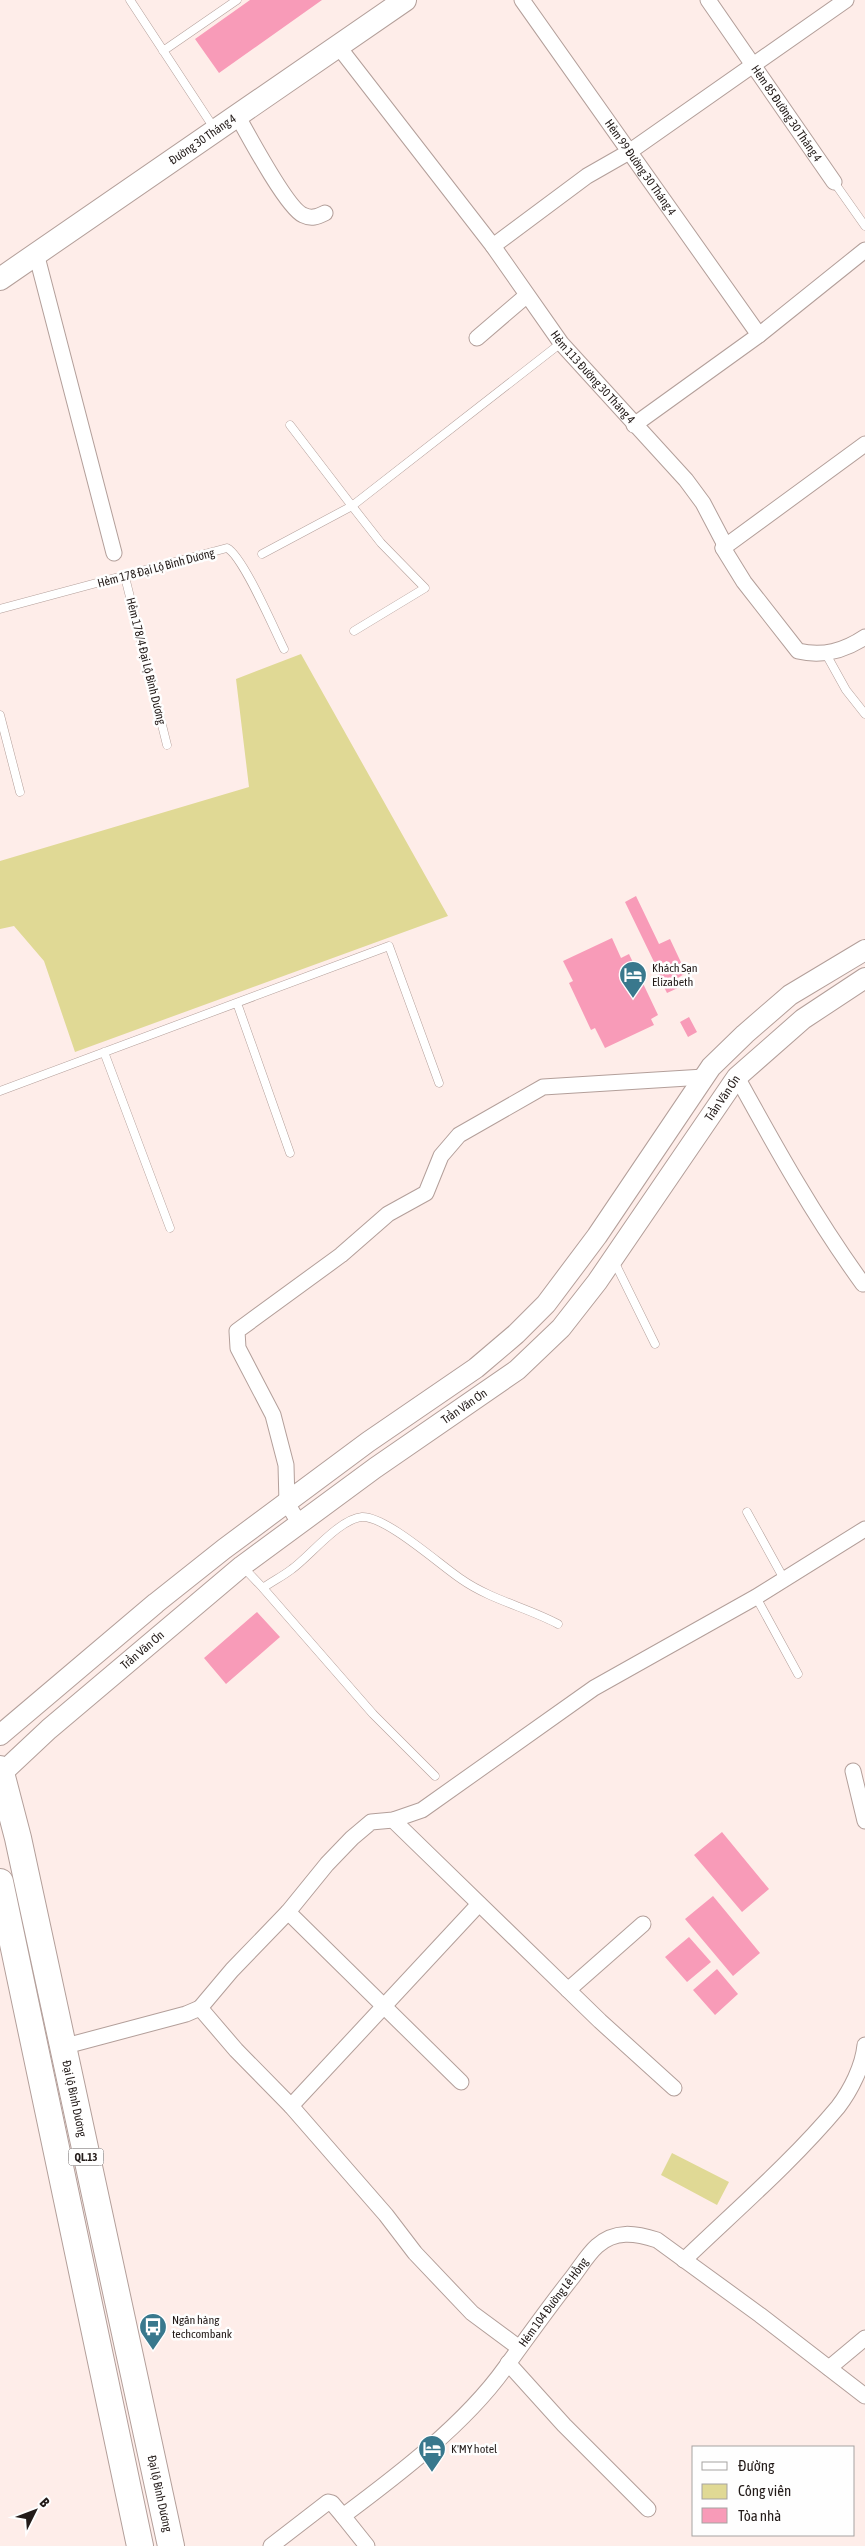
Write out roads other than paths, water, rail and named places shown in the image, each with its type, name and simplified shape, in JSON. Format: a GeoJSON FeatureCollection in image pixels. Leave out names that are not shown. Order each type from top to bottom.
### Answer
{"type":"FeatureCollection","features":[{"type":"Feature","properties":{"kind":"highway","name":"Đại lộ Bình Dương"},"geometry":{"type":"LineString","coordinates":[[1,1771],[18,1838],[171,2546]]}},
{"type":"Feature","properties":{"kind":"highway","name":"QL.13"},"geometry":{"type":"LineString","coordinates":[[0,1882],[140,2546]]}},
{"type":"Feature","properties":{"kind":"main road","name":"Đường 30 Tháng 4"},"geometry":{"type":"LineString","coordinates":[[0,279],[406,0]]}},
{"type":"Feature","properties":{"kind":"street","name":"Hẻm 99 Đường 30 Tháng 4"},"geometry":{"type":"LineString","coordinates":[[522,0],[759,335]]}},
{"type":"Feature","properties":{"kind":"street","name":"Hẻm 85 Đường 30 Tháng 4"},"geometry":{"type":"LineString","coordinates":[[708,0],[834,182]]}},
{"type":"Feature","properties":{"kind":"street"},"geometry":{"type":"LineString","coordinates":[[493,246],[587,176],[629,152],[752,64],[846,0]]}},
{"type":"Feature","properties":{"kind":"street","name":"Hẻm 113 Đường 30 Tháng 4"},"geometry":{"type":"LineString","coordinates":[[338,46],[493,246],[526,296],[561,343],[686,480],[703,503],[724,543],[723,548],[744,582],[798,651],[826,654],[851,647],[865,637]]}},
{"type":"Feature","properties":{"kind":"street"},"geometry":{"type":"LineString","coordinates":[[237,115],[268,171],[301,215],[314,218],[325,213]]}},
{"type":"Feature","properties":{"kind":"street"},"geometry":{"type":"LineString","coordinates":[[634,425],[759,335],[865,250]]}},
{"type":"Feature","properties":{"kind":"street"},"geometry":{"type":"LineString","coordinates":[[36,253],[114,553]]}},
{"type":"Feature","properties":{"kind":"street"},"geometry":{"type":"LineString","coordinates":[[478,338],[526,296]]}},
{"type":"Feature","properties":{"kind":"street"},"geometry":{"type":"LineString","coordinates":[[723,548],[865,444]]}},
{"type":"Feature","properties":{"kind":"street","name":"Trần Văn Ơn"},"geometry":{"type":"LineString","coordinates":[[0,1736],[156,1603],[254,1525],[287,1503],[368,1442],[476,1368],[546,1304],[597,1236],[704,1077],[745,1034],[790,995],[865,950]]}},
{"type":"Feature","properties":{"kind":"street","name":"Trần Văn Ơn"},"geometry":{"type":"LineString","coordinates":[[1,1771],[242,1566],[299,1522],[517,1370],[540,1349],[571,1316],[737,1077],[803,1018],[865,978]]}},
{"type":"Feature","properties":{"kind":"street"},"geometry":{"type":"LineString","coordinates":[[299,1522],[287,1503],[286,1464],[273,1415],[238,1348],[237,1331],[341,1255],[388,1214],[426,1193],[440,1156],[459,1135],[543,1087],[704,1077]]}},
{"type":"Feature","properties":{"kind":"street"},"geometry":{"type":"LineString","coordinates":[[737,1077],[796,1184],[833,1244],[863,1284]]}},
{"type":"Feature","properties":{"kind":"street"},"geometry":{"type":"LineString","coordinates":[[62,2047],[186,2014],[200,2008],[232,1970],[288,1912],[327,1864],[352,1838],[371,1822],[393,1820],[422,1810],[594,1688],[756,1596],[865,1529]]}},
{"type":"Feature","properties":{"kind":"street"},"geometry":{"type":"LineString","coordinates":[[853,1771],[865,1821]]}},
{"type":"Feature","properties":{"kind":"street"},"geometry":{"type":"LineString","coordinates":[[393,1820],[568,1990],[674,2088]]}},
{"type":"Feature","properties":{"kind":"street"},"geometry":{"type":"LineString","coordinates":[[291,2106],[480,1904]]}},
{"type":"Feature","properties":{"kind":"street"},"geometry":{"type":"LineString","coordinates":[[288,1912],[461,2082]]}},
{"type":"Feature","properties":{"kind":"street"},"geometry":{"type":"LineString","coordinates":[[568,1990],[643,1924]]}},
{"type":"Feature","properties":{"kind":"street"},"geometry":{"type":"LineString","coordinates":[[200,2008],[236,2050],[291,2106],[386,2215],[415,2253],[472,2313],[518,2347]]}},
{"type":"Feature","properties":{"kind":"street"},"geometry":{"type":"LineString","coordinates":[[684,2260],[801,2146],[839,2106],[851,2086],[864,2057],[865,2045]]}},
{"type":"Feature","properties":{"kind":"street","name":"Hẻm 104 Đường Lê Hồng"},"geometry":{"type":"LineString","coordinates":[[343,2516],[405,2470],[438,2440],[478,2399],[508,2363],[518,2347],[596,2247],[616,2234],[638,2234],[657,2240],[865,2396]]}},
{"type":"Feature","properties":{"kind":"street"},"geometry":{"type":"LineString","coordinates":[[829,2368],[865,2338]]}},
{"type":"Feature","properties":{"kind":"street"},"geometry":{"type":"LineString","coordinates":[[508,2363],[564,2425],[648,2509]]}},
{"type":"Feature","properties":{"kind":"street"},"geometry":{"type":"LineString","coordinates":[[272,2546],[328,2502],[332,2502],[367,2546]]}},
{"type":"Feature","properties":{"kind":"lane"},"geometry":{"type":"LineString","coordinates":[[130,0],[216,130]]}},
{"type":"Feature","properties":{"kind":"lane"},"geometry":{"type":"LineString","coordinates":[[163,51],[237,0]]}},
{"type":"Feature","properties":{"kind":"lane","name":"Hẻm 85 Đường 30 Tháng 4"},"geometry":{"type":"LineString","coordinates":[[834,182],[865,226]]}},
{"type":"Feature","properties":{"kind":"lane"},"geometry":{"type":"LineString","coordinates":[[262,554],[352,506],[561,343]]}},
{"type":"Feature","properties":{"kind":"lane"},"geometry":{"type":"LineString","coordinates":[[290,425],[381,543],[424,588],[354,631]]}},
{"type":"Feature","properties":{"kind":"lane","name":"Hẻm 178 Đại Lộ Bình Dương"},"geometry":{"type":"LineString","coordinates":[[0,609],[125,577],[227,548],[233,551],[284,649]]}},
{"type":"Feature","properties":{"kind":"lane","name":"Hẻm 178/4 Đại Lộ Bình Dương"},"geometry":{"type":"LineString","coordinates":[[125,577],[167,745]]}},
{"type":"Feature","properties":{"kind":"lane"},"geometry":{"type":"LineString","coordinates":[[826,654],[846,690],[865,714]]}},
{"type":"Feature","properties":{"kind":"lane"},"geometry":{"type":"LineString","coordinates":[[0,715],[20,792]]}},
{"type":"Feature","properties":{"kind":"lane"},"geometry":{"type":"LineString","coordinates":[[0,1091],[389,946],[439,1083]]}},
{"type":"Feature","properties":{"kind":"lane"},"geometry":{"type":"LineString","coordinates":[[236,1003],[290,1153]]}},
{"type":"Feature","properties":{"kind":"lane"},"geometry":{"type":"LineString","coordinates":[[104,1052],[170,1228]]}},
{"type":"Feature","properties":{"kind":"lane"},"geometry":{"type":"LineString","coordinates":[[613,1258],[655,1344]]}},
{"type":"Feature","properties":{"kind":"lane"},"geometry":{"type":"LineString","coordinates":[[747,1512],[784,1579]]}},
{"type":"Feature","properties":{"kind":"lane"},"geometry":{"type":"LineString","coordinates":[[263,1588],[292,1569],[344,1525],[361,1517],[378,1521],[396,1532],[462,1580],[504,1602],[533,1611],[558,1624]]}},
{"type":"Feature","properties":{"kind":"lane"},"geometry":{"type":"LineString","coordinates":[[242,1566],[366,1707],[435,1776]]}},
{"type":"Feature","properties":{"kind":"lane"},"geometry":{"type":"LineString","coordinates":[[756,1596],[798,1674]]}},
{"type":"Feature","properties":{"kind":"place","name":"Khách Sạn Elizabeth"},"geometry":{"type":"Point","coordinates":[633,999]}},
{"type":"Feature","properties":{"kind":"place","name":"Ngân hàng techcombank"},"geometry":{"type":"Point","coordinates":[153,2351]}},
{"type":"Feature","properties":{"kind":"place","name":"K'MY hotel"},"geometry":{"type":"Point","coordinates":[432,2473]}}]}
